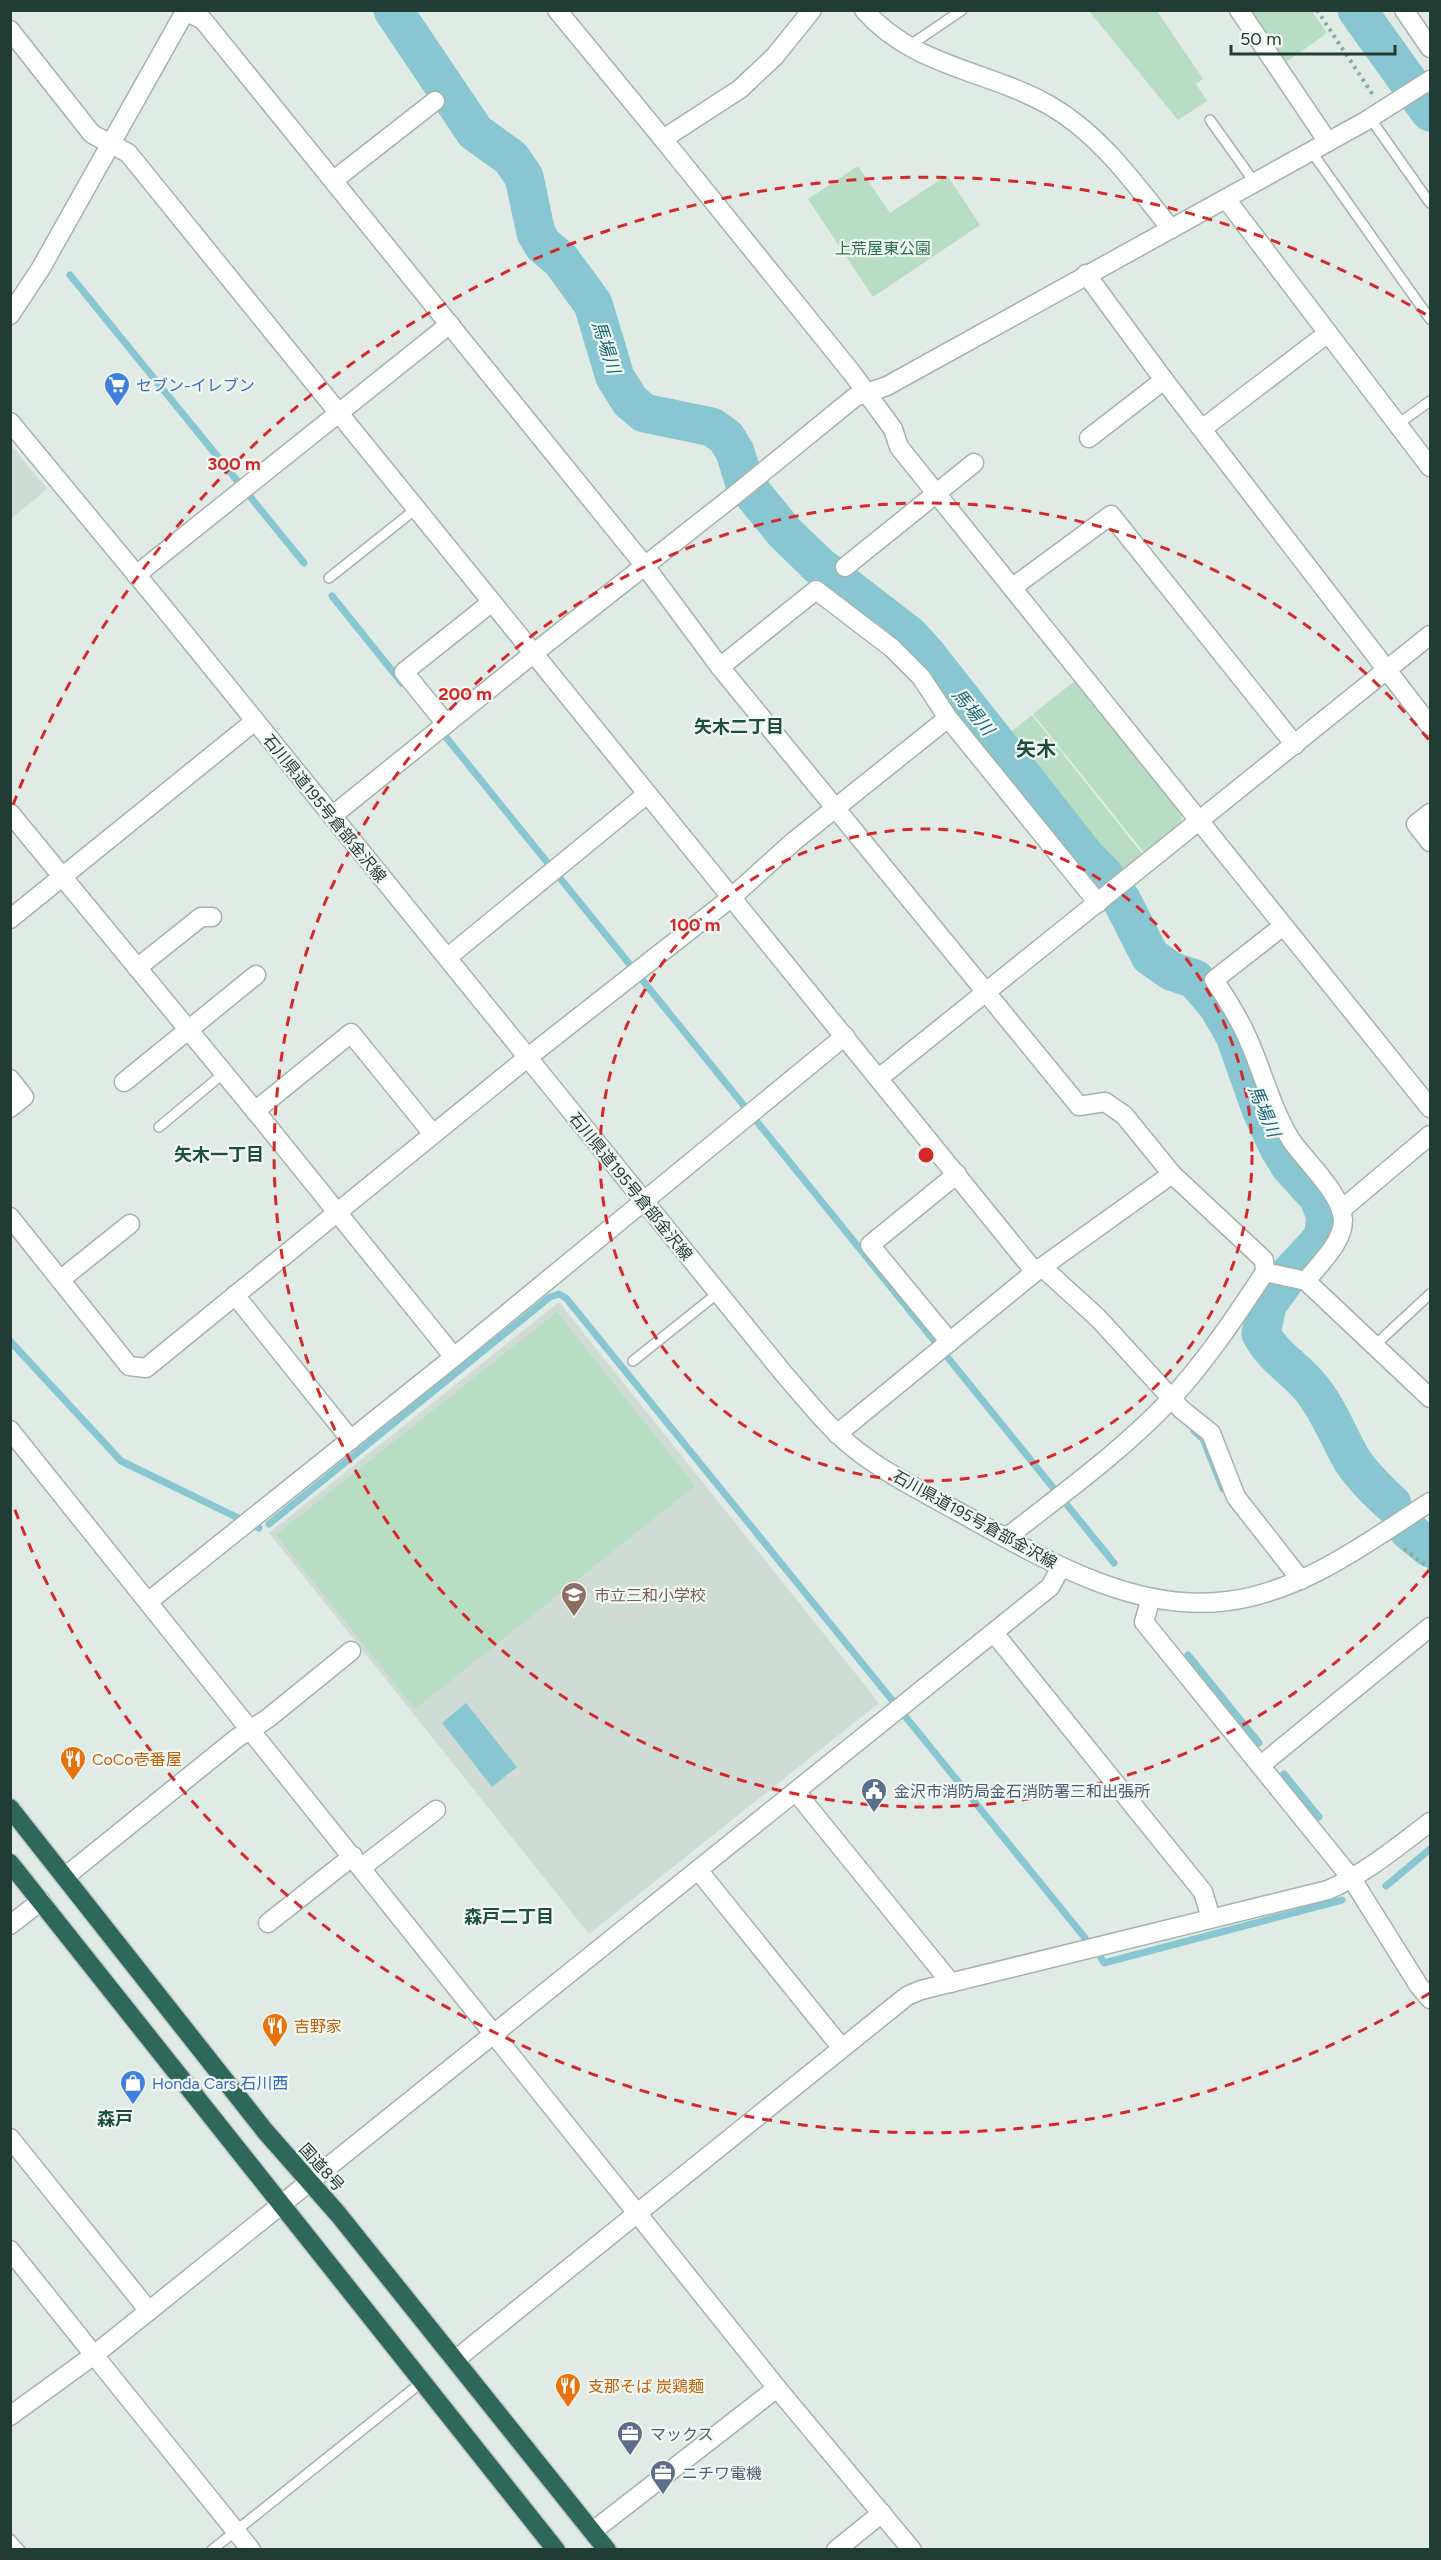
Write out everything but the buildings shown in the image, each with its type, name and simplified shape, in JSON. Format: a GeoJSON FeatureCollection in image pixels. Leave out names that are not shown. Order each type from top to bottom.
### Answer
{"type":"FeatureCollection","features":[{"type":"Feature","properties":{"kind":"highway","name":"国道8号"},"geometry":{"type":"LineString","coordinates":[[10,1808],[66,1876],[265,2131],[338,2214],[607,2550]]}},
{"type":"Feature","properties":{"kind":"highway"},"geometry":{"type":"LineString","coordinates":[[10,1863],[556,2550]]}},
{"type":"Feature","properties":{"kind":"street"},"geometry":{"type":"LineString","coordinates":[[557,10],[852,373],[893,429],[899,447],[936,494],[1431,1108]]}},
{"type":"Feature","properties":{"kind":"street"},"geometry":{"type":"LineString","coordinates":[[663,139],[740,89],[775,56],[812,10]]}},
{"type":"Feature","properties":{"kind":"street"},"geometry":{"type":"LineString","coordinates":[[864,10],[907,47],[936,61],[1020,90],[1050,106],[1101,146],[1171,229]]}},
{"type":"Feature","properties":{"kind":"street"},"geometry":{"type":"LineString","coordinates":[[1239,10],[1328,142]]}},
{"type":"Feature","properties":{"kind":"street"},"geometry":{"type":"LineString","coordinates":[[1404,10],[1431,48]]}},
{"type":"Feature","properties":{"kind":"street"},"geometry":{"type":"LineString","coordinates":[[10,315],[41,268],[185,11],[202,20],[645,566],[720,667],[1079,1106],[1105,1102],[1124,1115],[1172,1174],[1264,1260],[1270,1273]]}},
{"type":"Feature","properties":{"kind":"street"},"geometry":{"type":"LineString","coordinates":[[10,30],[92,134],[129,153],[844,1036],[1039,1270],[1098,1318],[1182,1410],[1210,1433],[1236,1497],[1301,1580]]}},
{"type":"Feature","properties":{"kind":"street"},"geometry":{"type":"LineString","coordinates":[[332,816],[855,397],[887,386],[1328,142],[1431,80]]}},
{"type":"Feature","properties":{"kind":"street"},"geometry":{"type":"LineString","coordinates":[[334,180],[435,101]]}},
{"type":"Feature","properties":{"kind":"street"},"geometry":{"type":"LineString","coordinates":[[1226,199],[1431,467]]}},
{"type":"Feature","properties":{"kind":"street"},"geometry":{"type":"LineString","coordinates":[[1086,274],[1164,380],[1431,726]]}},
{"type":"Feature","properties":{"kind":"street"},"geometry":{"type":"LineString","coordinates":[[136,575],[450,324]]}},
{"type":"Feature","properties":{"kind":"street"},"geometry":{"type":"LineString","coordinates":[[1202,429],[1328,333]]}},
{"type":"Feature","properties":{"kind":"street"},"geometry":{"type":"LineString","coordinates":[[1089,438],[1164,380]]}},
{"type":"Feature","properties":{"kind":"street","name":"石川県道195号倉部金沢線"},"geometry":{"type":"LineString","coordinates":[[10,422],[448,957],[643,1202],[784,1374],[837,1434],[857,1451],[897,1477],[1061,1567],[1151,1598],[1184,1602],[1228,1601],[1258,1595],[1301,1580],[1341,1559],[1431,1502]]}},
{"type":"Feature","properties":{"kind":"street"},"geometry":{"type":"LineString","coordinates":[[845,567],[974,463]]}},
{"type":"Feature","properties":{"kind":"street"},"geometry":{"type":"LineString","coordinates":[[1013,587],[1111,515],[1295,744]]}},
{"type":"Feature","properties":{"kind":"street"},"geometry":{"type":"LineString","coordinates":[[720,667],[816,590],[891,648],[921,677],[948,718],[1101,901]]}},
{"type":"Feature","properties":{"kind":"street"},"geometry":{"type":"LineString","coordinates":[[442,728],[404,672],[492,602]]}},
{"type":"Feature","properties":{"kind":"street"},"geometry":{"type":"LineString","coordinates":[[879,1078],[1124,884],[1431,635]]}},
{"type":"Feature","properties":{"kind":"street"},"geometry":{"type":"LineString","coordinates":[[10,1217],[129,1366],[146,1368],[527,1058],[732,897],[835,808],[948,718]]}},
{"type":"Feature","properties":{"kind":"street"},"geometry":{"type":"LineString","coordinates":[[10,919],[255,721]]}},
{"type":"Feature","properties":{"kind":"street"},"geometry":{"type":"LineString","coordinates":[[448,957],[647,794]]}},
{"type":"Feature","properties":{"kind":"street"},"geometry":{"type":"LineString","coordinates":[[10,813],[454,1357]]}},
{"type":"Feature","properties":{"kind":"street"},"geometry":{"type":"LineString","coordinates":[[1431,813],[1416,824],[1431,842]]}},
{"type":"Feature","properties":{"kind":"street"},"geometry":{"type":"LineString","coordinates":[[137,968],[201,917],[212,918]]}},
{"type":"Feature","properties":{"kind":"street"},"geometry":{"type":"LineString","coordinates":[[1283,926],[1214,980],[1235,1011],[1290,1139],[1325,1183],[1341,1210],[1340,1235],[1303,1281]]}},
{"type":"Feature","properties":{"kind":"street"},"geometry":{"type":"LineString","coordinates":[[124,1082],[256,975]]}},
{"type":"Feature","properties":{"kind":"street"},"geometry":{"type":"LineString","coordinates":[[255,1111],[351,1033],[433,1134]]}},
{"type":"Feature","properties":{"kind":"street"},"geometry":{"type":"LineString","coordinates":[[149,1601],[454,1357],[844,1036]]}},
{"type":"Feature","properties":{"kind":"street"},"geometry":{"type":"LineString","coordinates":[[10,1079],[24,1097],[10,1108]]}},
{"type":"Feature","properties":{"kind":"street"},"geometry":{"type":"LineString","coordinates":[[1341,1210],[1431,1135]]}},
{"type":"Feature","properties":{"kind":"street"},"geometry":{"type":"LineString","coordinates":[[944,1347],[870,1245],[957,1174]]}},
{"type":"Feature","properties":{"kind":"street"},"geometry":{"type":"LineString","coordinates":[[837,1434],[1039,1270],[1172,1174]]}},
{"type":"Feature","properties":{"kind":"street"},"geometry":{"type":"LineString","coordinates":[[60,1280],[130,1224]]}},
{"type":"Feature","properties":{"kind":"street"},"geometry":{"type":"LineString","coordinates":[[1270,1273],[1303,1281],[1431,1398]]}},
{"type":"Feature","properties":{"kind":"street"},"geometry":{"type":"LineString","coordinates":[[1006,1538],[1116,1450],[1172,1397],[1270,1273]]}},
{"type":"Feature","properties":{"kind":"street"},"geometry":{"type":"LineString","coordinates":[[235,1296],[351,1440]]}},
{"type":"Feature","properties":{"kind":"street"},"geometry":{"type":"LineString","coordinates":[[10,1430],[777,2388],[912,2550]]}},
{"type":"Feature","properties":{"kind":"street"},"geometry":{"type":"LineString","coordinates":[[10,2415],[94,2355],[899,1710],[1050,1587],[1061,1567]]}},
{"type":"Feature","properties":{"kind":"street"},"geometry":{"type":"LineString","coordinates":[[1151,1598],[1144,1622],[1352,1879],[1419,1986],[1431,1999]]}},
{"type":"Feature","properties":{"kind":"street"},"geometry":{"type":"LineString","coordinates":[[1261,1766],[1431,1627]]}},
{"type":"Feature","properties":{"kind":"street"},"geometry":{"type":"LineString","coordinates":[[994,1633],[1203,1892],[1211,1918]]}},
{"type":"Feature","properties":{"kind":"street"},"geometry":{"type":"LineString","coordinates":[[66,1876],[351,1651]]}},
{"type":"Feature","properties":{"kind":"street"},"geometry":{"type":"LineString","coordinates":[[795,1792],[951,1983]]}},
{"type":"Feature","properties":{"kind":"street"},"geometry":{"type":"LineString","coordinates":[[268,1923],[436,1810]]}},
{"type":"Feature","properties":{"kind":"street"},"geometry":{"type":"LineString","coordinates":[[455,2360],[907,1996],[921,1990],[1328,1890],[1352,1879],[1431,1822]]}},
{"type":"Feature","properties":{"kind":"street"},"geometry":{"type":"LineString","coordinates":[[698,1870],[841,2047]]}},
{"type":"Feature","properties":{"kind":"street"},"geometry":{"type":"LineString","coordinates":[[10,1925],[41,1901]]}},
{"type":"Feature","properties":{"kind":"street"},"geometry":{"type":"LineString","coordinates":[[10,2138],[149,2311]]}},
{"type":"Feature","properties":{"kind":"street"},"geometry":{"type":"LineString","coordinates":[[10,2250],[251,2550]]}},
{"type":"Feature","properties":{"kind":"street"},"geometry":{"type":"LineString","coordinates":[[593,2531],[777,2388]]}},
{"type":"Feature","properties":{"kind":"street"},"geometry":{"type":"LineString","coordinates":[[836,2550],[882,2513]]}},
{"type":"Feature","properties":{"kind":"lane"},"geometry":{"type":"LineString","coordinates":[[907,47],[962,10]]}},
{"type":"Feature","properties":{"kind":"lane"},"geometry":{"type":"LineString","coordinates":[[1382,110],[1431,203]]}},
{"type":"Feature","properties":{"kind":"lane"},"geometry":{"type":"LineString","coordinates":[[1210,120],[1255,183]]}},
{"type":"Feature","properties":{"kind":"lane"},"geometry":{"type":"LineString","coordinates":[[1311,151],[1431,319]]}},
{"type":"Feature","properties":{"kind":"lane"},"geometry":{"type":"LineString","coordinates":[[1398,424],[1431,401]]}},
{"type":"Feature","properties":{"kind":"lane"},"geometry":{"type":"LineString","coordinates":[[329,578],[417,508]]}},
{"type":"Feature","properties":{"kind":"lane"},"geometry":{"type":"LineString","coordinates":[[159,1127],[224,1073]]}},
{"type":"Feature","properties":{"kind":"lane"},"geometry":{"type":"LineString","coordinates":[[633,1361],[718,1293]]}},
{"type":"Feature","properties":{"kind":"lane"},"geometry":{"type":"LineString","coordinates":[[1374,1346],[1431,1294]]}},
{"type":"Feature","properties":{"kind":"lane"},"geometry":{"type":"LineString","coordinates":[[212,2550],[422,2382]]}},
{"type":"Feature","properties":{"kind":"lane"},"geometry":{"type":"LineString","coordinates":[[10,2539],[20,2550]]}},
{"type":"Feature","properties":{"kind":"path"},"geometry":{"type":"LineString","coordinates":[[1317,10],[1382,110]]}},
{"type":"Feature","properties":{"kind":"path"},"geometry":{"type":"LineString","coordinates":[[1404,1549],[1431,1568]]}},
{"type":"Feature","properties":{"kind":"shaded area"},"geometry":{"type":"Polygon","coordinates":[[[10,444],[47,489],[11,519],[10,519],[10,444]]]}},
{"type":"Feature","properties":{"kind":"shaded area","name":"市立三和小学校"},"geometry":{"type":"Polygon","coordinates":[[[559,1302],[879,1703],[589,1934],[269,1533],[559,1302]]]}},
{"type":"Feature","properties":{"kind":"green space"},"geometry":{"type":"Polygon","coordinates":[[[1089,11],[1157,11],[1203,79],[1196,84],[1207,101],[1178,120],[1089,11]]]}},
{"type":"Feature","properties":{"kind":"green space"},"geometry":{"type":"Polygon","coordinates":[[[1250,11],[1312,11],[1327,33],[1285,63],[1250,11]]]}},
{"type":"Feature","properties":{"kind":"green space","name":"上荒屋東公園"},"geometry":{"type":"Polygon","coordinates":[[[858,166],[890,213],[947,175],[980,225],[873,297],[808,199],[858,166]]]}},
{"type":"Feature","properties":{"kind":"green space"},"geometry":{"type":"Polygon","coordinates":[[[1076,680],[1182,813],[1181,827],[1146,855],[1033,714],[1076,680]]]}},
{"type":"Feature","properties":{"kind":"green space"},"geometry":{"type":"Polygon","coordinates":[[[1032,715],[1144,856],[1119,875],[1006,736],[1032,715]]]}},
{"type":"Feature","properties":{"kind":"green space"},"geometry":{"type":"Polygon","coordinates":[[[557,1312],[695,1486],[415,1709],[276,1535],[557,1312]]]}},
{"type":"Feature","properties":{"kind":"water"},"geometry":{"type":"Polygon","coordinates":[[[466,1703],[517,1767],[492,1787],[442,1723],[466,1703]]]}},
{"type":"Feature","properties":{"kind":"waterway","name":"馬場川"},"geometry":{"type":"LineString","coordinates":[[393,10],[475,132],[511,158],[524,177],[536,233],[543,245],[561,260],[593,304],[615,377],[630,401],[644,413],[712,427],[726,437],[735,452],[745,484],[785,533],[818,565],[910,636],[927,655],[1086,857],[1104,875],[1122,901],[1150,956],[1171,971],[1195,979],[1218,1006],[1235,1036],[1261,1109],[1279,1148],[1290,1166],[1319,1198],[1326,1217],[1323,1238],[1287,1277],[1267,1305],[1261,1334],[1278,1357],[1311,1388],[1323,1405],[1356,1466],[1392,1504]]}},
{"type":"Feature","properties":{"kind":"waterway"},"geometry":{"type":"LineString","coordinates":[[1357,10],[1430,112]]}},
{"type":"Feature","properties":{"kind":"waterway"},"geometry":{"type":"LineString","coordinates":[[70,275],[304,563]]}},
{"type":"Feature","properties":{"kind":"waterway"},"geometry":{"type":"LineString","coordinates":[[332,596],[402,683]]}},
{"type":"Feature","properties":{"kind":"waterway"},"geometry":{"type":"LineString","coordinates":[[441,731],[1114,1563]]}},
{"type":"Feature","properties":{"kind":"waterway"},"geometry":{"type":"LineString","coordinates":[[269,1524],[550,1297],[559,1294],[566,1298],[1085,1938]]}},
{"type":"Feature","properties":{"kind":"waterway"},"geometry":{"type":"LineString","coordinates":[[10,1341],[121,1461],[259,1528]]}},
{"type":"Feature","properties":{"kind":"waterway"},"geometry":{"type":"LineString","coordinates":[[1194,1431],[1203,1439],[1223,1489]]}},
{"type":"Feature","properties":{"kind":"waterway","name":"馬場川"},"geometry":{"type":"LineString","coordinates":[[1408,1530],[1430,1548]]}},
{"type":"Feature","properties":{"kind":"waterway"},"geometry":{"type":"LineString","coordinates":[[1188,1655],[1259,1743]]}},
{"type":"Feature","properties":{"kind":"waterway"},"geometry":{"type":"LineString","coordinates":[[1284,1774],[1319,1817]]}},
{"type":"Feature","properties":{"kind":"waterway"},"geometry":{"type":"LineString","coordinates":[[1386,1886],[1430,1849]]}},
{"type":"Feature","properties":{"kind":"waterway"},"geometry":{"type":"LineString","coordinates":[[1101,1958],[1104,1963],[1342,1900]]}},
{"type":"Feature","properties":{"kind":"place","name":"セブン-イレブン"},"geometry":{"type":"Point","coordinates":[117,408]}},
{"type":"Feature","properties":{"kind":"place","name":"市立三和小学校"},"geometry":{"type":"Point","coordinates":[574,1618]}},
{"type":"Feature","properties":{"kind":"place","name":"CoCo壱番屋"},"geometry":{"type":"Point","coordinates":[73,1782]}},
{"type":"Feature","properties":{"kind":"place","name":"金沢市消防局金石消防署三和出張所"},"geometry":{"type":"Point","coordinates":[874,1814]}},
{"type":"Feature","properties":{"kind":"place","name":"吉野家"},"geometry":{"type":"Point","coordinates":[275,2049]}},
{"type":"Feature","properties":{"kind":"place","name":"Honda Cars 石川西"},"geometry":{"type":"Point","coordinates":[133,2106]}},
{"type":"Feature","properties":{"kind":"place","name":"支那そば 炭鶏麺"},"geometry":{"type":"Point","coordinates":[568,2409]}},
{"type":"Feature","properties":{"kind":"place","name":"マックス"},"geometry":{"type":"Point","coordinates":[630,2457]}},
{"type":"Feature","properties":{"kind":"place","name":"ニチワ電機"},"geometry":{"type":"Point","coordinates":[663,2496]}},
{"type":"Feature","properties":{"kind":"district","name":"矢木二丁目"},"geometry":{"type":"Point","coordinates":[739,727]}},
{"type":"Feature","properties":{"kind":"district","name":"矢木"},"geometry":{"type":"Point","coordinates":[1036,749]}},
{"type":"Feature","properties":{"kind":"district","name":"矢木一丁目"},"geometry":{"type":"Point","coordinates":[219,1155]}},
{"type":"Feature","properties":{"kind":"district","name":"森戸二丁目"},"geometry":{"type":"Point","coordinates":[509,1917]}},
{"type":"Feature","properties":{"kind":"district","name":"森戸"},"geometry":{"type":"Point","coordinates":[115,2119]}}]}
